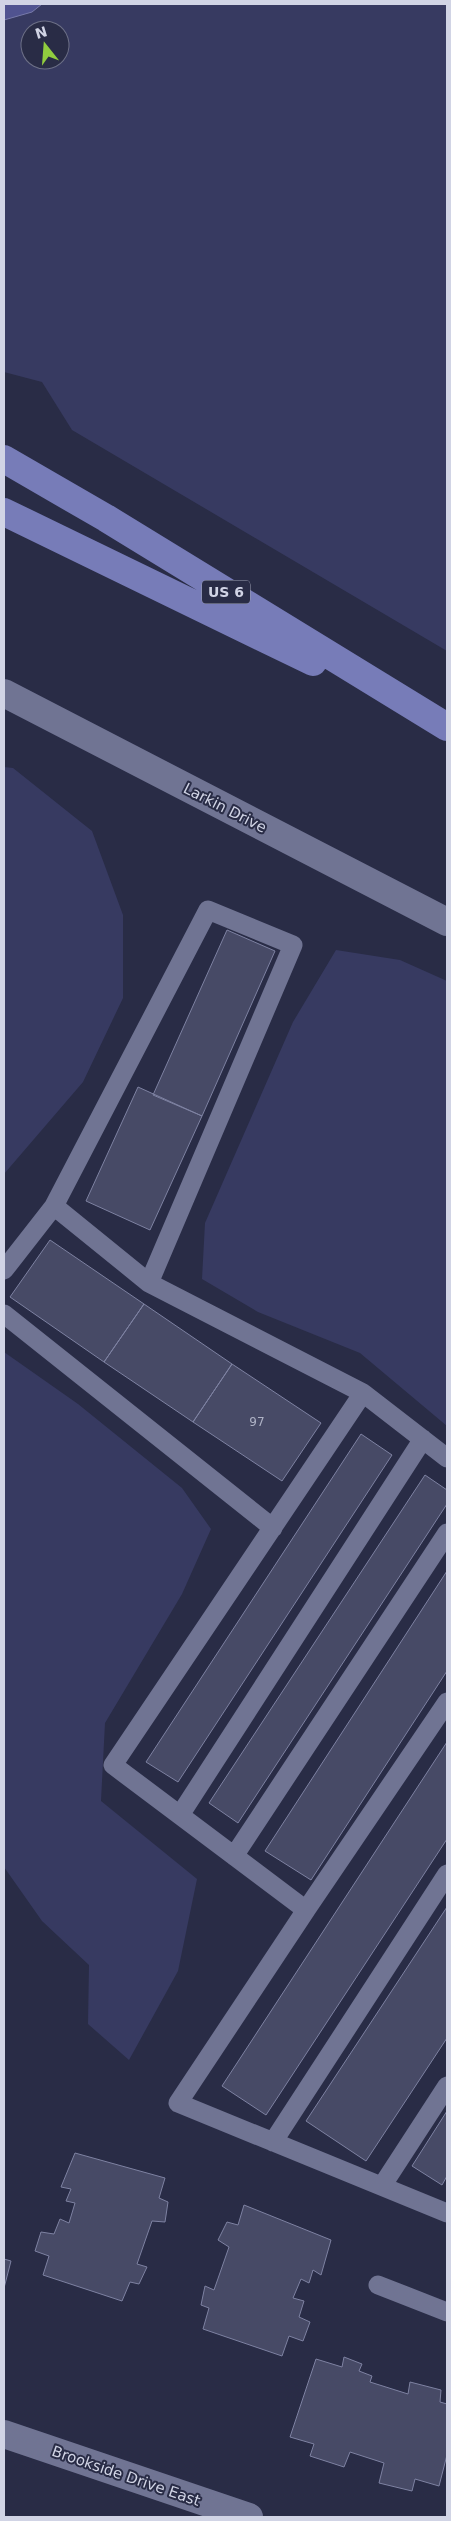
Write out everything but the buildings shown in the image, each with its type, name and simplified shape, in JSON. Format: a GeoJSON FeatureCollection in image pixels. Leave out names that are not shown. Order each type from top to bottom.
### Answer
{"type":"FeatureCollection","features":[{"type":"Feature","properties":{"kind":"highway","name":"US 6"},"geometry":{"type":"LineString","coordinates":[[4,459],[106,518],[447,727]]}},
{"type":"Feature","properties":{"kind":"highway","name":"US 6"},"geometry":{"type":"LineString","coordinates":[[4,512],[447,727]]}},
{"type":"Feature","properties":{"kind":"street","name":"Larkin Drive"},"geometry":{"type":"LineString","coordinates":[[4,693],[447,922]]}},
{"type":"Feature","properties":{"kind":"street","name":"Brookside Drive East"},"geometry":{"type":"LineString","coordinates":[[4,2434],[249,2517]]}},
{"type":"Feature","properties":{"kind":"lane"},"geometry":{"type":"LineString","coordinates":[[4,1270],[54,1206],[208,910],[293,945],[149,1283]]}},
{"type":"Feature","properties":{"kind":"lane"},"geometry":{"type":"LineString","coordinates":[[54,1206],[149,1283],[363,1393],[447,1458]]}},
{"type":"Feature","properties":{"kind":"lane"},"geometry":{"type":"LineString","coordinates":[[4,1314],[272,1528]]}},
{"type":"Feature","properties":{"kind":"lane"},"geometry":{"type":"LineString","coordinates":[[306,1910],[113,1765],[363,1393]]}},
{"type":"Feature","properties":{"kind":"lane"},"geometry":{"type":"LineString","coordinates":[[180,1815],[423,1439]]}},
{"type":"Feature","properties":{"kind":"lane"},"geometry":{"type":"LineString","coordinates":[[234,1856],[447,1533]]}},
{"type":"Feature","properties":{"kind":"lane"},"geometry":{"type":"LineString","coordinates":[[447,1702],[306,1910],[178,2104],[447,2213]]}},
{"type":"Feature","properties":{"kind":"lane"},"geometry":{"type":"LineString","coordinates":[[273,2142],[447,1874]]}},
{"type":"Feature","properties":{"kind":"lane"},"geometry":{"type":"LineString","coordinates":[[382,2186],[447,2086]]}},
{"type":"Feature","properties":{"kind":"lane"},"geometry":{"type":"LineString","coordinates":[[378,2285],[447,2312]]}},
{"type":"Feature","properties":{"kind":"shaded area"},"geometry":{"type":"Polygon","coordinates":[[[4,4],[447,4],[447,651],[72,430],[42,382],[4,372],[4,4]]]}},
{"type":"Feature","properties":{"kind":"shaded area"},"geometry":{"type":"Polygon","coordinates":[[[4,4],[42,4],[32,12],[4,20],[4,4]]]}},
{"type":"Feature","properties":{"kind":"shaded area"},"geometry":{"type":"Polygon","coordinates":[[[4,767],[13,768],[92,831],[123,915],[123,998],[83,1082],[4,1174],[4,767]]]}},
{"type":"Feature","properties":{"kind":"shaded area"},"geometry":{"type":"Polygon","coordinates":[[[336,950],[400,960],[447,981],[447,1426],[360,1353],[258,1312],[202,1279],[205,1223],[293,1022],[336,950]]]}},
{"type":"Feature","properties":{"kind":"shaded area"},"geometry":{"type":"Polygon","coordinates":[[[4,1352],[78,1404],[182,1488],[211,1529],[182,1594],[105,1723],[101,1801],[197,1879],[178,1971],[129,2060],[88,2024],[89,1965],[42,1921],[4,1867],[4,1352]]]}}]}
